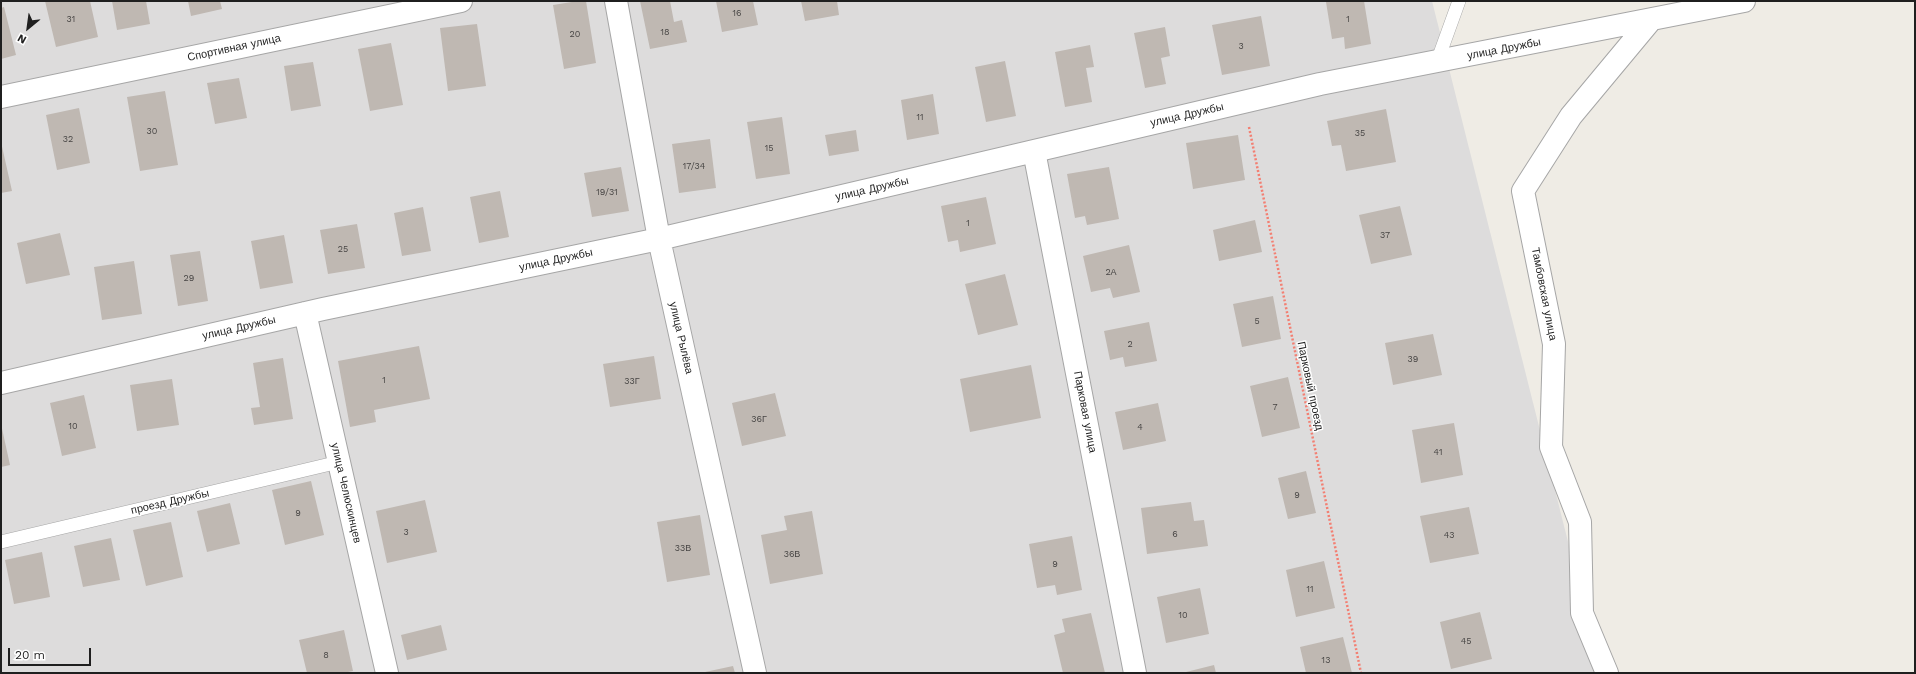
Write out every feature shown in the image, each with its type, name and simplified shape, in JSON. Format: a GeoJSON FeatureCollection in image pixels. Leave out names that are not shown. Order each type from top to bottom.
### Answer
{"type":"FeatureCollection","features":[{"type":"Feature","properties":{"kind":"street","name":"Спортивная улица"},"geometry":{"type":"LineString","coordinates":[[5,96],[461,1]]}},
{"type":"Feature","properties":{"kind":"street","name":"улица Рылёва"},"geometry":{"type":"LineString","coordinates":[[616,1],[659,239],[755,673]]}},
{"type":"Feature","properties":{"kind":"street","name":"улица Дружбы"},"geometry":{"type":"LineString","coordinates":[[1,383],[305,313],[659,239],[1320,84],[1650,21],[1744,1]]}},
{"type":"Feature","properties":{"kind":"street","name":"Тамбовская улица"},"geometry":{"type":"LineString","coordinates":[[1607,673],[1582,613],[1580,522],[1550,447],[1554,344],[1523,191],[1570,116],[1650,21]]}},
{"type":"Feature","properties":{"kind":"street","name":"Парковая улица"},"geometry":{"type":"LineString","coordinates":[[1034,151],[1135,673]]}},
{"type":"Feature","properties":{"kind":"street","name":"улица Челюскинцев"},"geometry":{"type":"LineString","coordinates":[[305,313],[387,673]]}},
{"type":"Feature","properties":{"kind":"lane"},"geometry":{"type":"LineString","coordinates":[[1437,62],[1459,1]]}},
{"type":"Feature","properties":{"kind":"lane","name":"проезд Дружбы"},"geometry":{"type":"LineString","coordinates":[[1,542],[339,462]]}},
{"type":"Feature","properties":{"kind":"path","name":"Парковый проезд"},"geometry":{"type":"LineString","coordinates":[[1244,102],[1361,673]]}},
{"type":"Feature","properties":{"kind":"shaded area"},"geometry":{"type":"Polygon","coordinates":[[[1,1],[1432,1],[1601,673],[1,673],[1,1]]]}},
{"type":"Feature","properties":{"kind":"building"},"geometry":{"type":"Polygon","coordinates":[[[45,1],[90,1],[98,37],[56,47],[45,1]]]}},
{"type":"Feature","properties":{"kind":"building"},"geometry":{"type":"Polygon","coordinates":[[[112,1],[146,1],[150,24],[117,30],[112,1]]]}},
{"type":"Feature","properties":{"kind":"building"},"geometry":{"type":"Polygon","coordinates":[[[188,1],[220,1],[222,9],[191,16],[188,1]]]}},
{"type":"Feature","properties":{"kind":"building"},"geometry":{"type":"Polygon","coordinates":[[[586,1],[596,63],[564,69],[553,5],[586,1]]]}},
{"type":"Feature","properties":{"kind":"building"},"geometry":{"type":"Polygon","coordinates":[[[640,1],[670,1],[674,22],[682,20],[687,42],[650,49],[640,1]]]}},
{"type":"Feature","properties":{"kind":"building"},"geometry":{"type":"Polygon","coordinates":[[[716,1],[753,1],[758,25],[722,32],[716,1]]]}},
{"type":"Feature","properties":{"kind":"building"},"geometry":{"type":"Polygon","coordinates":[[[801,1],[837,1],[839,15],[805,21],[801,1]]]}},
{"type":"Feature","properties":{"kind":"building"},"geometry":{"type":"Polygon","coordinates":[[[1364,1],[1371,44],[1345,49],[1344,37],[1332,39],[1326,2],[1364,1]]]}},
{"type":"Feature","properties":{"kind":"building"},"geometry":{"type":"Polygon","coordinates":[[[4,7],[16,55],[1,59],[1,8],[4,7]]]}},
{"type":"Feature","properties":{"kind":"building"},"geometry":{"type":"Polygon","coordinates":[[[1261,16],[1270,66],[1222,75],[1212,25],[1261,16]]]}},
{"type":"Feature","properties":{"kind":"building"},"geometry":{"type":"Polygon","coordinates":[[[477,24],[486,86],[448,91],[440,28],[477,24]]]}},
{"type":"Feature","properties":{"kind":"building"},"geometry":{"type":"Polygon","coordinates":[[[1165,27],[1170,56],[1161,58],[1166,84],[1145,88],[1134,33],[1165,27]]]}},
{"type":"Feature","properties":{"kind":"building"},"geometry":{"type":"Polygon","coordinates":[[[391,43],[403,105],[370,111],[358,49],[391,43]]]}},
{"type":"Feature","properties":{"kind":"building"},"geometry":{"type":"Polygon","coordinates":[[[1090,45],[1094,67],[1086,68],[1092,102],[1065,107],[1055,52],[1090,45]]]}},
{"type":"Feature","properties":{"kind":"building"},"geometry":{"type":"Polygon","coordinates":[[[1005,61],[1016,116],[986,122],[975,67],[1005,61]]]}},
{"type":"Feature","properties":{"kind":"building"},"geometry":{"type":"Polygon","coordinates":[[[313,62],[321,106],[291,111],[284,66],[313,62]]]}},
{"type":"Feature","properties":{"kind":"building"},"geometry":{"type":"Polygon","coordinates":[[[239,78],[247,118],[215,124],[207,83],[239,78]]]}},
{"type":"Feature","properties":{"kind":"building"},"geometry":{"type":"Polygon","coordinates":[[[165,91],[178,165],[140,171],[127,97],[165,91]]]}},
{"type":"Feature","properties":{"kind":"building"},"geometry":{"type":"Polygon","coordinates":[[[933,94],[939,134],[907,140],[901,100],[933,94]]]}},
{"type":"Feature","properties":{"kind":"building"},"geometry":{"type":"Polygon","coordinates":[[[79,108],[90,163],[57,170],[46,115],[79,108]]]}},
{"type":"Feature","properties":{"kind":"building"},"geometry":{"type":"Polygon","coordinates":[[[1386,109],[1396,162],[1346,171],[1341,145],[1332,146],[1327,121],[1386,109]]]}},
{"type":"Feature","properties":{"kind":"building"},"geometry":{"type":"Polygon","coordinates":[[[782,117],[790,174],[756,179],[747,122],[782,117]]]}},
{"type":"Feature","properties":{"kind":"building"},"geometry":{"type":"Polygon","coordinates":[[[856,130],[859,151],[829,156],[825,135],[856,130]]]}},
{"type":"Feature","properties":{"kind":"building"},"geometry":{"type":"Polygon","coordinates":[[[1238,135],[1245,180],[1193,189],[1186,143],[1238,135]]]}},
{"type":"Feature","properties":{"kind":"building"},"geometry":{"type":"Polygon","coordinates":[[[710,139],[716,188],[679,193],[672,144],[710,139]]]}},
{"type":"Feature","properties":{"kind":"building"},"geometry":{"type":"Polygon","coordinates":[[[1,142],[12,191],[1,193],[1,142]]]}},
{"type":"Feature","properties":{"kind":"building"},"geometry":{"type":"Polygon","coordinates":[[[621,167],[629,211],[592,217],[584,173],[621,167]]]}},
{"type":"Feature","properties":{"kind":"building"},"geometry":{"type":"Polygon","coordinates":[[[1109,167],[1119,219],[1087,225],[1085,216],[1075,218],[1067,174],[1109,167]]]}},
{"type":"Feature","properties":{"kind":"building"},"geometry":{"type":"Polygon","coordinates":[[[500,191],[509,237],[479,243],[470,197],[500,191]]]}},
{"type":"Feature","properties":{"kind":"building"},"geometry":{"type":"Polygon","coordinates":[[[986,197],[996,244],[960,252],[958,240],[948,242],[941,206],[986,197]]]}},
{"type":"Feature","properties":{"kind":"building"},"geometry":{"type":"Polygon","coordinates":[[[1400,206],[1412,255],[1371,264],[1359,215],[1400,206]]]}},
{"type":"Feature","properties":{"kind":"building"},"geometry":{"type":"Polygon","coordinates":[[[423,207],[431,251],[402,256],[394,213],[423,207]]]}},
{"type":"Feature","properties":{"kind":"building"},"geometry":{"type":"Polygon","coordinates":[[[1255,220],[1262,252],[1219,261],[1213,230],[1255,220]]]}},
{"type":"Feature","properties":{"kind":"building"},"geometry":{"type":"Polygon","coordinates":[[[357,224],[365,268],[328,274],[320,230],[357,224]]]}},
{"type":"Feature","properties":{"kind":"building"},"geometry":{"type":"Polygon","coordinates":[[[60,233],[70,275],[26,284],[17,243],[60,233]]]}},
{"type":"Feature","properties":{"kind":"building"},"geometry":{"type":"Polygon","coordinates":[[[284,235],[293,283],[260,289],[251,241],[284,235]]]}},
{"type":"Feature","properties":{"kind":"building"},"geometry":{"type":"Polygon","coordinates":[[[1129,245],[1140,292],[1113,298],[1110,288],[1091,292],[1083,256],[1129,245]]]}},
{"type":"Feature","properties":{"kind":"building"},"geometry":{"type":"Polygon","coordinates":[[[200,251],[208,301],[178,306],[170,255],[200,251]]]}},
{"type":"Feature","properties":{"kind":"building"},"geometry":{"type":"Polygon","coordinates":[[[134,261],[142,314],[102,320],[94,267],[134,261]]]}},
{"type":"Feature","properties":{"kind":"building"},"geometry":{"type":"Polygon","coordinates":[[[1005,274],[1018,325],[978,335],[965,284],[1005,274]]]}},
{"type":"Feature","properties":{"kind":"building"},"geometry":{"type":"Polygon","coordinates":[[[1273,296],[1281,339],[1242,347],[1233,304],[1273,296]]]}},
{"type":"Feature","properties":{"kind":"building"},"geometry":{"type":"Polygon","coordinates":[[[1149,322],[1157,361],[1125,367],[1123,357],[1110,360],[1104,331],[1149,322]]]}},
{"type":"Feature","properties":{"kind":"building"},"geometry":{"type":"Polygon","coordinates":[[[1433,334],[1442,375],[1393,385],[1385,343],[1433,334]]]}},
{"type":"Feature","properties":{"kind":"building"},"geometry":{"type":"Polygon","coordinates":[[[419,346],[430,399],[374,410],[376,422],[350,427],[338,361],[419,346]]]}},
{"type":"Feature","properties":{"kind":"building"},"geometry":{"type":"Polygon","coordinates":[[[654,356],[661,399],[610,407],[603,364],[654,356]]]}},
{"type":"Feature","properties":{"kind":"building"},"geometry":{"type":"Polygon","coordinates":[[[283,358],[293,419],[254,425],[251,408],[260,407],[253,363],[283,358]]]}},
{"type":"Feature","properties":{"kind":"building"},"geometry":{"type":"Polygon","coordinates":[[[1031,365],[1041,418],[970,432],[960,379],[1031,365]]]}},
{"type":"Feature","properties":{"kind":"building"},"geometry":{"type":"Polygon","coordinates":[[[1288,377],[1300,428],[1262,437],[1250,386],[1288,377]]]}},
{"type":"Feature","properties":{"kind":"building"},"geometry":{"type":"Polygon","coordinates":[[[172,379],[179,425],[137,431],[130,385],[172,379]]]}},
{"type":"Feature","properties":{"kind":"building"},"geometry":{"type":"Polygon","coordinates":[[[775,393],[786,436],[742,446],[732,403],[775,393]]]}},
{"type":"Feature","properties":{"kind":"building"},"geometry":{"type":"Polygon","coordinates":[[[84,395],[96,448],[62,456],[50,403],[84,395]]]}},
{"type":"Feature","properties":{"kind":"building"},"geometry":{"type":"Polygon","coordinates":[[[1158,403],[1166,441],[1123,450],[1115,412],[1158,403]]]}},
{"type":"Feature","properties":{"kind":"building"},"geometry":{"type":"Polygon","coordinates":[[[1454,423],[1463,475],[1421,483],[1412,430],[1454,423]]]}},
{"type":"Feature","properties":{"kind":"building"},"geometry":{"type":"Polygon","coordinates":[[[1,424],[10,465],[1,467],[1,424]]]}},
{"type":"Feature","properties":{"kind":"building"},"geometry":{"type":"Polygon","coordinates":[[[1306,471],[1316,513],[1288,519],[1278,478],[1306,471]]]}},
{"type":"Feature","properties":{"kind":"building"},"geometry":{"type":"Polygon","coordinates":[[[311,481],[324,535],[285,545],[272,490],[311,481]]]}},
{"type":"Feature","properties":{"kind":"building"},"geometry":{"type":"Polygon","coordinates":[[[425,500],[437,552],[387,563],[376,511],[425,500]]]}},
{"type":"Feature","properties":{"kind":"building"},"geometry":{"type":"Polygon","coordinates":[[[1191,502],[1194,521],[1204,520],[1208,546],[1147,554],[1141,508],[1191,502]]]}},
{"type":"Feature","properties":{"kind":"building"},"geometry":{"type":"Polygon","coordinates":[[[230,503],[240,544],[207,552],[197,511],[230,503]]]}},
{"type":"Feature","properties":{"kind":"building"},"geometry":{"type":"Polygon","coordinates":[[[1469,507],[1479,554],[1430,563],[1420,516],[1469,507]]]}},
{"type":"Feature","properties":{"kind":"building"},"geometry":{"type":"Polygon","coordinates":[[[812,511],[823,574],[770,584],[761,535],[787,530],[784,516],[812,511]]]}},
{"type":"Feature","properties":{"kind":"building"},"geometry":{"type":"Polygon","coordinates":[[[700,515],[710,575],[667,582],[657,522],[700,515]]]}},
{"type":"Feature","properties":{"kind":"building"},"geometry":{"type":"Polygon","coordinates":[[[171,522],[183,577],[146,586],[133,530],[171,522]]]}},
{"type":"Feature","properties":{"kind":"building"},"geometry":{"type":"Polygon","coordinates":[[[1072,536],[1082,590],[1057,595],[1055,585],[1037,588],[1029,544],[1072,536]]]}},
{"type":"Feature","properties":{"kind":"building"},"geometry":{"type":"Polygon","coordinates":[[[111,538],[120,580],[83,587],[74,546],[111,538]]]}},
{"type":"Feature","properties":{"kind":"building"},"geometry":{"type":"Polygon","coordinates":[[[42,552],[50,597],[14,604],[5,560],[42,552]]]}},
{"type":"Feature","properties":{"kind":"building"},"geometry":{"type":"Polygon","coordinates":[[[1324,561],[1335,608],[1296,617],[1286,570],[1324,561]]]}},
{"type":"Feature","properties":{"kind":"building"},"geometry":{"type":"Polygon","coordinates":[[[1200,588],[1209,634],[1166,643],[1157,597],[1200,588]]]}},
{"type":"Feature","properties":{"kind":"building"},"geometry":{"type":"Polygon","coordinates":[[[1480,612],[1492,659],[1451,669],[1440,622],[1480,612]]]}},
{"type":"Feature","properties":{"kind":"building"},"geometry":{"type":"Polygon","coordinates":[[[1091,613],[1105,673],[1063,673],[1054,635],[1065,632],[1062,619],[1091,613]]]}},
{"type":"Feature","properties":{"kind":"building"},"geometry":{"type":"Polygon","coordinates":[[[441,625],[447,650],[407,660],[401,635],[441,625]]]}},
{"type":"Feature","properties":{"kind":"building"},"geometry":{"type":"Polygon","coordinates":[[[344,630],[353,671],[343,673],[307,673],[299,640],[344,630]]]}},
{"type":"Feature","properties":{"kind":"building"},"geometry":{"type":"Polygon","coordinates":[[[1343,637],[1352,673],[1306,673],[1300,647],[1343,637]]]}},
{"type":"Feature","properties":{"kind":"building"},"geometry":{"type":"Polygon","coordinates":[[[1214,665],[1216,673],[1186,673],[1186,672],[1214,665]]]}},
{"type":"Feature","properties":{"kind":"building"},"geometry":{"type":"Polygon","coordinates":[[[733,666],[735,673],[705,673],[705,672],[733,666]]]}}]}
